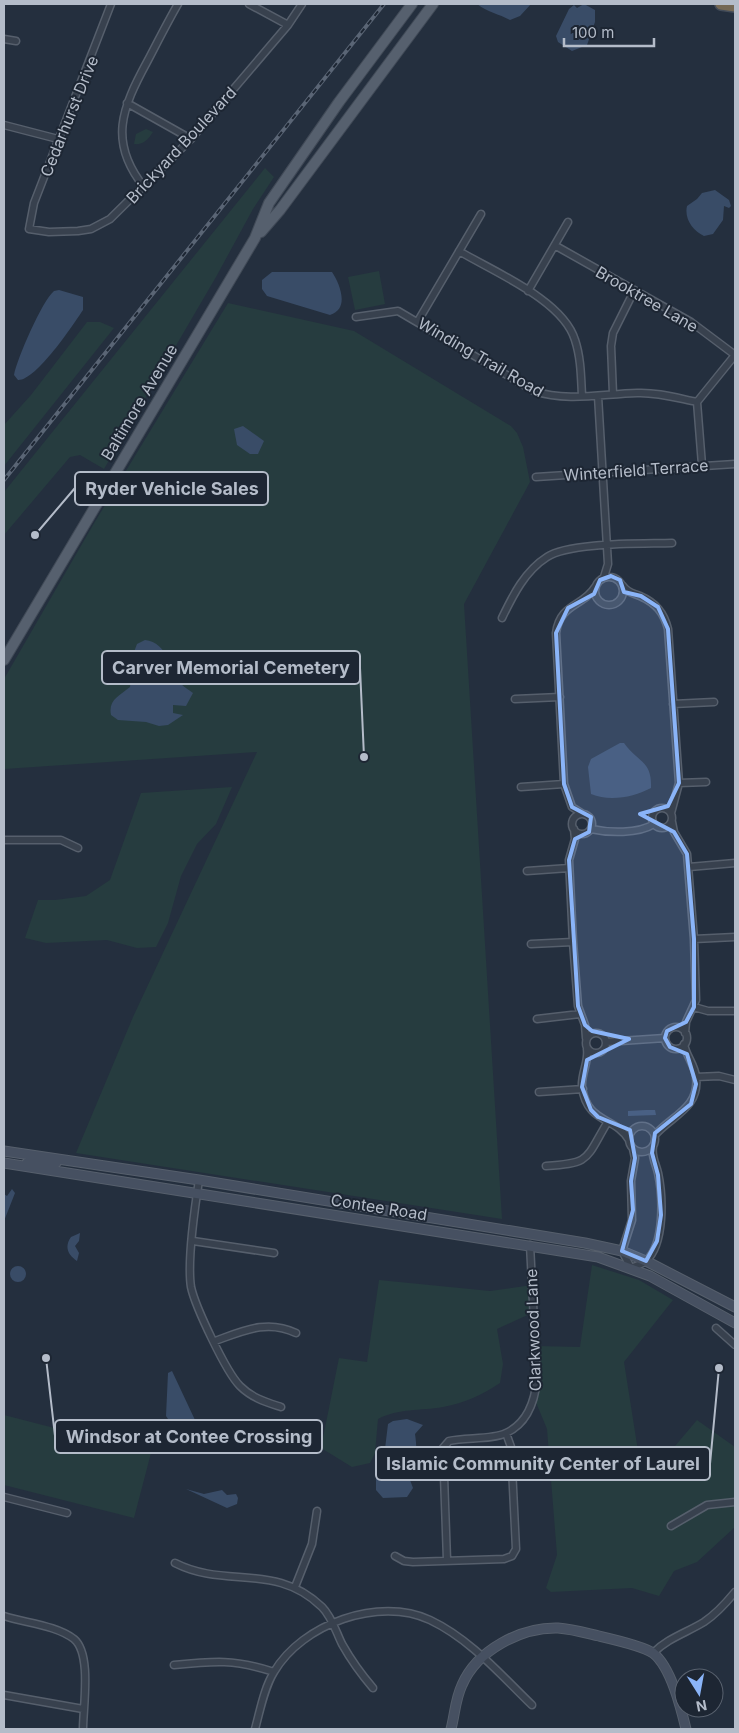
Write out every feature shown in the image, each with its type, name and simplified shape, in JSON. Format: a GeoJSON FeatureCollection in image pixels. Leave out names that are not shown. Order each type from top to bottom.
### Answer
{"type":"FeatureCollection","features":[{"type":"Feature","properties":{"kind":"highway"},"geometry":{"type":"LineString","coordinates":[[721,4],[734,5]]}},
{"type":"Feature","properties":{"kind":"main road","name":"Baltimore Avenue"},"geometry":{"type":"LineString","coordinates":[[4,660],[255,238],[269,204],[345,94],[412,4]]}},
{"type":"Feature","properties":{"kind":"main road","name":"Baltimore Avenue"},"geometry":{"type":"LineString","coordinates":[[255,238],[280,210],[434,4]]}},
{"type":"Feature","properties":{"kind":"street","name":"Cedarhurst Drive"},"geometry":{"type":"LineString","coordinates":[[29,229],[34,203],[112,4]]}},
{"type":"Feature","properties":{"kind":"street"},"geometry":{"type":"LineString","coordinates":[[144,187],[131,171],[122,146],[122,118],[127,103],[178,4]]}},
{"type":"Feature","properties":{"kind":"street"},"geometry":{"type":"LineString","coordinates":[[249,4],[288,25]]}},
{"type":"Feature","properties":{"kind":"street","name":"Brickyard Boulevard"},"geometry":{"type":"LineString","coordinates":[[29,229],[67,232],[91,228],[110,219],[191,139],[288,25],[302,4]]}},
{"type":"Feature","properties":{"kind":"street"},"geometry":{"type":"LineString","coordinates":[[4,38],[16,42]]}},
{"type":"Feature","properties":{"kind":"street"},"geometry":{"type":"LineString","coordinates":[[127,103],[191,139]]}},
{"type":"Feature","properties":{"kind":"street"},"geometry":{"type":"LineString","coordinates":[[4,125],[58,139]]}},
{"type":"Feature","properties":{"kind":"street"},"geometry":{"type":"LineString","coordinates":[[418,321],[481,214]]}},
{"type":"Feature","properties":{"kind":"street"},"geometry":{"type":"LineString","coordinates":[[528,291],[556,246],[568,222]]}},
{"type":"Feature","properties":{"kind":"street","name":"Brooktree Lane"},"geometry":{"type":"LineString","coordinates":[[556,246],[691,322],[735,355]]}},
{"type":"Feature","properties":{"kind":"street"},"geometry":{"type":"LineString","coordinates":[[459,251],[528,291],[558,313],[569,326],[580,357],[582,396]]}},
{"type":"Feature","properties":{"kind":"street"},"geometry":{"type":"LineString","coordinates":[[613,394],[611,346],[613,333],[634,291]]}},
{"type":"Feature","properties":{"kind":"street","name":"Winding Trail Road"},"geometry":{"type":"LineString","coordinates":[[356,317],[398,311],[418,321],[534,391],[550,397],[662,394],[697,402]]}},
{"type":"Feature","properties":{"kind":"street"},"geometry":{"type":"LineString","coordinates":[[702,465],[697,402],[735,355]]}},
{"type":"Feature","properties":{"kind":"street"},"geometry":{"type":"LineString","coordinates":[[598,396],[608,564],[614,577],[631,593],[652,602],[658,607],[665,620],[669,634],[678,783],[672,801],[671,813],[674,832],[687,854],[689,867],[696,993],[694,1007],[686,1022],[684,1044],[696,1077],[691,1104],[676,1118],[654,1132]]}},
{"type":"Feature","properties":{"kind":"street","name":"Winterfield Terrace"},"geometry":{"type":"LineString","coordinates":[[536,477],[735,464]]}},
{"type":"Feature","properties":{"kind":"street"},"geometry":{"type":"LineString","coordinates":[[502,618],[516,590],[531,570],[546,558],[564,550],[672,543]]}},
{"type":"Feature","properties":{"kind":"street"},"geometry":{"type":"LineString","coordinates":[[608,564],[604,577],[588,596],[568,608],[557,627],[564,784],[572,807],[575,839],[570,852],[569,868],[573,942],[580,1014],[585,1025],[587,1049],[587,1060],[582,1078],[583,1089],[591,1110],[607,1123],[616,1127],[634,1128],[645,1125],[654,1132]]}},
{"type":"Feature","properties":{"kind":"street"},"geometry":{"type":"LineString","coordinates":[[604,577],[614,577]]}},
{"type":"Feature","properties":{"kind":"street"},"geometry":{"type":"LineString","coordinates":[[622,598],[623,586]]}},
{"type":"Feature","properties":{"kind":"street"},"geometry":{"type":"LineString","coordinates":[[595,587],[597,599]]}},
{"type":"Feature","properties":{"kind":"street"},"geometry":{"type":"LineString","coordinates":[[588,596],[602,603],[612,605],[631,593]]}},
{"type":"Feature","properties":{"kind":"street"},"geometry":{"type":"LineString","coordinates":[[515,699],[560,697]]}},
{"type":"Feature","properties":{"kind":"street"},"geometry":{"type":"LineString","coordinates":[[674,704],[714,702]]}},
{"type":"Feature","properties":{"kind":"street"},"geometry":{"type":"LineString","coordinates":[[678,783],[706,782]]}},
{"type":"Feature","properties":{"kind":"street"},"geometry":{"type":"LineString","coordinates":[[521,787],[564,784]]}},
{"type":"Feature","properties":{"kind":"street"},"geometry":{"type":"LineString","coordinates":[[672,801],[654,812],[654,824],[658,828],[666,828],[674,832]]}},
{"type":"Feature","properties":{"kind":"street"},"geometry":{"type":"LineString","coordinates":[[572,807],[592,819],[592,829]]}},
{"type":"Feature","properties":{"kind":"street"},"geometry":{"type":"LineString","coordinates":[[662,808],[671,813]]}},
{"type":"Feature","properties":{"kind":"street"},"geometry":{"type":"LineString","coordinates":[[572,821],[576,816],[584,814]]}},
{"type":"Feature","properties":{"kind":"street"},"geometry":{"type":"LineString","coordinates":[[666,828],[672,822]]}},
{"type":"Feature","properties":{"kind":"street"},"geometry":{"type":"LineString","coordinates":[[575,839],[592,829],[607,832],[642,829],[654,824]]}},
{"type":"Feature","properties":{"kind":"street"},"geometry":{"type":"LineString","coordinates":[[574,829],[584,834]]}},
{"type":"Feature","properties":{"kind":"street"},"geometry":{"type":"LineString","coordinates":[[4,840],[61,840],[78,848]]}},
{"type":"Feature","properties":{"kind":"street"},"geometry":{"type":"LineString","coordinates":[[689,867],[735,863]]}},
{"type":"Feature","properties":{"kind":"street"},"geometry":{"type":"LineString","coordinates":[[527,870],[569,868]]}},
{"type":"Feature","properties":{"kind":"street"},"geometry":{"type":"LineString","coordinates":[[694,938],[735,937]]}},
{"type":"Feature","properties":{"kind":"street"},"geometry":{"type":"LineString","coordinates":[[531,944],[573,942]]}},
{"type":"Feature","properties":{"kind":"street"},"geometry":{"type":"LineString","coordinates":[[694,1007],[708,1012],[735,1011]]}},
{"type":"Feature","properties":{"kind":"street"},"geometry":{"type":"LineString","coordinates":[[537,1019],[580,1014]]}},
{"type":"Feature","properties":{"kind":"street"},"geometry":{"type":"LineString","coordinates":[[665,1038],[669,1030],[686,1022]]}},
{"type":"Feature","properties":{"kind":"street"},"geometry":{"type":"LineString","coordinates":[[585,1025],[604,1037],[606,1042],[603,1050],[587,1060]]}},
{"type":"Feature","properties":{"kind":"street"},"geometry":{"type":"LineString","coordinates":[[678,1027],[685,1033]]}},
{"type":"Feature","properties":{"kind":"street"},"geometry":{"type":"LineString","coordinates":[[586,1038],[596,1033]]}},
{"type":"Feature","properties":{"kind":"street"},"geometry":{"type":"LineString","coordinates":[[606,1042],[665,1038]]}},
{"type":"Feature","properties":{"kind":"street"},"geometry":{"type":"LineString","coordinates":[[665,1038],[670,1047],[687,1054]]}},
{"type":"Feature","properties":{"kind":"street"},"geometry":{"type":"LineString","coordinates":[[676,1048],[684,1044]]}},
{"type":"Feature","properties":{"kind":"street"},"geometry":{"type":"LineString","coordinates":[[587,1049],[596,1053]]}},
{"type":"Feature","properties":{"kind":"street"},"geometry":{"type":"LineString","coordinates":[[696,1077],[719,1076],[735,1080]]}},
{"type":"Feature","properties":{"kind":"street"},"geometry":{"type":"LineString","coordinates":[[539,1092],[583,1089]]}},
{"type":"Feature","properties":{"kind":"street"},"geometry":{"type":"LineString","coordinates":[[546,1166],[575,1164],[584,1160],[607,1123]]}},
{"type":"Feature","properties":{"kind":"street"},"geometry":{"type":"LineString","coordinates":[[616,1127],[629,1140],[635,1158],[631,1181],[632,1220],[622,1251],[631,1268],[646,1261],[656,1240],[661,1215],[658,1175],[652,1153],[654,1132]]}},
{"type":"Feature","properties":{"kind":"street"},"geometry":{"type":"LineString","coordinates":[[629,1140],[634,1128]]}},
{"type":"Feature","properties":{"kind":"street"},"geometry":{"type":"LineString","coordinates":[[633,1149],[646,1152],[653,1147]]}},
{"type":"Feature","properties":{"kind":"street","name":"Contee Road"},"geometry":{"type":"LineString","coordinates":[[4,1151],[65,1159],[585,1242],[622,1251],[646,1261],[735,1307]]}},
{"type":"Feature","properties":{"kind":"street"},"geometry":{"type":"LineString","coordinates":[[15,1166],[18,1163],[59,1163],[65,1159]]}},
{"type":"Feature","properties":{"kind":"street","name":"Contee Road"},"geometry":{"type":"LineString","coordinates":[[4,1163],[598,1257],[631,1268],[735,1323]]}},
{"type":"Feature","properties":{"kind":"street"},"geometry":{"type":"LineString","coordinates":[[61,1172],[70,1165],[111,1171],[124,1169]]}},
{"type":"Feature","properties":{"kind":"street"},"geometry":{"type":"LineString","coordinates":[[199,1180],[193,1241],[192,1288],[231,1375],[239,1385],[259,1400],[281,1407]]}},
{"type":"Feature","properties":{"kind":"street"},"geometry":{"type":"LineString","coordinates":[[193,1241],[274,1253]]}},
{"type":"Feature","properties":{"kind":"street","name":"Clarkwood Lane"},"geometry":{"type":"LineString","coordinates":[[506,1433],[525,1418],[535,1400],[537,1379],[530,1246]]}},
{"type":"Feature","properties":{"kind":"street"},"geometry":{"type":"LineString","coordinates":[[215,1341],[242,1330],[275,1325],[296,1333]]}},
{"type":"Feature","properties":{"kind":"street"},"geometry":{"type":"LineString","coordinates":[[716,1328],[735,1345]]}},
{"type":"Feature","properties":{"kind":"street"},"geometry":{"type":"LineString","coordinates":[[395,1556],[404,1561],[504,1559],[512,1556],[516,1549],[511,1447],[506,1433],[449,1441],[443,1448],[447,1560]]}},
{"type":"Feature","properties":{"kind":"street"},"geometry":{"type":"LineString","coordinates":[[4,1497],[67,1513]]}},
{"type":"Feature","properties":{"kind":"street"},"geometry":{"type":"LineString","coordinates":[[671,1526],[707,1505],[735,1502]]}},
{"type":"Feature","properties":{"kind":"street"},"geometry":{"type":"LineString","coordinates":[[295,1587],[312,1544],[318,1510]]}},
{"type":"Feature","properties":{"kind":"street"},"geometry":{"type":"LineString","coordinates":[[175,1564],[189,1570],[210,1575],[258,1577],[295,1587],[324,1608],[355,1666],[373,1688]]}},
{"type":"Feature","properties":{"kind":"street"},"geometry":{"type":"LineString","coordinates":[[653,1653],[662,1644],[704,1622],[717,1612],[735,1592]]}},
{"type":"Feature","properties":{"kind":"street"},"geometry":{"type":"LineString","coordinates":[[255,1729],[274,1672],[296,1647],[333,1622],[354,1615],[380,1611],[406,1612],[430,1619],[459,1636],[532,1705]]}},
{"type":"Feature","properties":{"kind":"street"},"geometry":{"type":"LineString","coordinates":[[4,1616],[61,1632],[77,1642],[84,1662],[83,1729]]}},
{"type":"Feature","properties":{"kind":"street"},"geometry":{"type":"LineString","coordinates":[[451,1729],[454,1704],[463,1683],[482,1657],[506,1640],[534,1631],[557,1628],[621,1642],[653,1653],[668,1675],[675,1690],[686,1729]]}},
{"type":"Feature","properties":{"kind":"street"},"geometry":{"type":"LineString","coordinates":[[174,1665],[228,1661],[246,1662],[274,1672]]}},
{"type":"Feature","properties":{"kind":"street"},"geometry":{"type":"LineString","coordinates":[[4,1695],[83,1709]]}},
{"type":"Feature","properties":{"kind":"highlighted area"},"geometry":{"type":"Polygon","coordinates":[[[611,576],[620,580],[624,592],[641,596],[658,607],[668,629],[679,783],[668,806],[640,814],[674,832],[687,854],[694,939],[694,1007],[686,1022],[667,1031],[665,1038],[670,1047],[687,1054],[696,1084],[691,1104],[655,1133],[652,1153],[658,1175],[661,1215],[657,1241],[646,1261],[622,1251],[633,1210],[631,1181],[635,1158],[630,1130],[598,1117],[591,1110],[582,1087],[587,1060],[629,1039],[592,1031],[585,1025],[578,1006],[569,860],[575,839],[589,832],[591,817],[572,807],[564,784],[556,633],[568,608],[594,594],[600,580],[611,576]]]}},
{"type":"Feature","properties":{"kind":"green space"},"geometry":{"type":"Polygon","coordinates":[[[146,129],[153,132],[143,143],[134,144],[136,134],[146,129]]]}},
{"type":"Feature","properties":{"kind":"green space"},"geometry":{"type":"Polygon","coordinates":[[[265,168],[274,177],[253,209],[216,277],[104,469],[80,455],[70,457],[4,535],[4,492],[265,168]]]}},
{"type":"Feature","properties":{"kind":"green space"},"geometry":{"type":"Polygon","coordinates":[[[379,271],[385,304],[355,310],[348,277],[379,271]]]}},
{"type":"Feature","properties":{"kind":"green space"},"geometry":{"type":"Polygon","coordinates":[[[228,303],[354,331],[511,426],[517,433],[523,447],[530,482],[464,604],[502,1219],[76,1153],[133,1017],[257,752],[4,769],[4,679],[93,525],[228,303]]]}},
{"type":"Feature","properties":{"kind":"green space"},"geometry":{"type":"Polygon","coordinates":[[[87,322],[100,322],[114,328],[4,466],[4,425],[31,395],[87,322]]]}},
{"type":"Feature","properties":{"kind":"green space"},"geometry":{"type":"Polygon","coordinates":[[[232,787],[216,824],[197,844],[181,876],[168,923],[156,947],[137,948],[107,940],[46,943],[25,938],[38,900],[86,896],[110,880],[141,793],[232,787]]]}},
{"type":"Feature","properties":{"kind":"green space"},"geometry":{"type":"Polygon","coordinates":[[[592,1265],[639,1280],[673,1300],[624,1362],[641,1470],[653,1472],[697,1420],[735,1447],[735,1527],[697,1562],[674,1571],[659,1596],[632,1588],[551,1592],[546,1588],[557,1555],[547,1429],[535,1400],[536,1346],[580,1347],[592,1265]]]}},
{"type":"Feature","properties":{"kind":"green space"},"geometry":{"type":"Polygon","coordinates":[[[379,1280],[490,1291],[532,1285],[534,1312],[497,1329],[503,1364],[500,1383],[466,1401],[443,1407],[402,1411],[378,1419],[375,1453],[370,1463],[352,1467],[321,1448],[339,1358],[367,1362],[379,1280]]]}},
{"type":"Feature","properties":{"kind":"green space"},"geometry":{"type":"Polygon","coordinates":[[[4,1415],[151,1453],[134,1518],[4,1485],[4,1415]]]}},
{"type":"Feature","properties":{"kind":"water"},"geometry":{"type":"Polygon","coordinates":[[[477,4],[531,4],[520,16],[510,20],[477,4]]]}},
{"type":"Feature","properties":{"kind":"water"},"geometry":{"type":"Polygon","coordinates":[[[584,4],[595,10],[595,22],[587,45],[572,51],[558,42],[556,36],[569,9],[574,5],[577,8],[584,4]]]}},
{"type":"Feature","properties":{"kind":"water"},"geometry":{"type":"Polygon","coordinates":[[[715,190],[729,200],[731,206],[729,208],[724,206],[723,220],[713,234],[704,236],[690,224],[686,211],[687,206],[702,193],[715,190]]]}},
{"type":"Feature","properties":{"kind":"water"},"geometry":{"type":"Polygon","coordinates":[[[272,272],[332,272],[342,296],[340,307],[330,315],[267,296],[262,289],[262,280],[272,272]]]}},
{"type":"Feature","properties":{"kind":"water"},"geometry":{"type":"Polygon","coordinates":[[[59,290],[83,297],[83,310],[44,362],[26,378],[18,380],[14,375],[31,331],[49,297],[54,291],[59,290]]]}},
{"type":"Feature","properties":{"kind":"water"},"geometry":{"type":"Polygon","coordinates":[[[243,426],[264,441],[258,454],[250,454],[237,445],[234,429],[243,426]]]}},
{"type":"Feature","properties":{"kind":"water"},"geometry":{"type":"Polygon","coordinates":[[[145,640],[153,642],[164,651],[181,684],[193,693],[186,706],[173,705],[173,713],[183,715],[168,725],[159,726],[146,722],[118,720],[111,715],[113,702],[130,687],[134,652],[137,644],[145,640]]]}},
{"type":"Feature","properties":{"kind":"water"},"geometry":{"type":"Polygon","coordinates":[[[620,743],[624,743],[647,767],[651,779],[651,788],[637,794],[614,798],[591,794],[588,767],[591,759],[620,743]]]}},
{"type":"Feature","properties":{"kind":"water"},"geometry":{"type":"Polygon","coordinates":[[[655,1110],[656,1115],[628,1116],[628,1111],[655,1110]]]}},
{"type":"Feature","properties":{"kind":"water"},"geometry":{"type":"Polygon","coordinates":[[[12,1189],[15,1193],[4,1221],[4,1194],[7,1196],[12,1189]]]}},
{"type":"Feature","properties":{"kind":"water"},"geometry":{"type":"Polygon","coordinates":[[[80,1233],[79,1241],[75,1246],[79,1253],[77,1261],[71,1256],[67,1247],[71,1237],[80,1233]]]}},
{"type":"Feature","properties":{"kind":"water"},"geometry":{"type":"Polygon","coordinates":[[[18,1266],[26,1274],[18,1282],[10,1274],[18,1266]]]}},
{"type":"Feature","properties":{"kind":"water"},"geometry":{"type":"Polygon","coordinates":[[[172,1371],[195,1420],[190,1428],[172,1425],[166,1416],[168,1373],[172,1371]]]}},
{"type":"Feature","properties":{"kind":"water"},"geometry":{"type":"Polygon","coordinates":[[[407,1419],[423,1425],[415,1434],[416,1464],[410,1480],[413,1488],[407,1497],[383,1498],[376,1490],[376,1479],[384,1457],[388,1424],[393,1421],[407,1419]]]}},
{"type":"Feature","properties":{"kind":"water"},"geometry":{"type":"Polygon","coordinates":[[[186,1489],[204,1494],[222,1490],[227,1495],[236,1494],[238,1498],[237,1504],[227,1508],[186,1489]]]}},
{"type":"Feature","properties":{"kind":"railway"},"geometry":{"type":"LineString","coordinates":[[4,480],[384,4]]}},
{"type":"Feature","properties":{"kind":"place","name":"Ryder Vehicle Sales"},"geometry":{"type":"Point","coordinates":[35,535]}},
{"type":"Feature","properties":{"kind":"place","name":"Carver Memorial Cemetery"},"geometry":{"type":"Point","coordinates":[364,757]}},
{"type":"Feature","properties":{"kind":"place","name":"Windsor at Contee Crossing"},"geometry":{"type":"Point","coordinates":[46,1358]}},
{"type":"Feature","properties":{"kind":"place","name":"Islamic Community Center of Laurel"},"geometry":{"type":"Point","coordinates":[719,1368]}}]}
